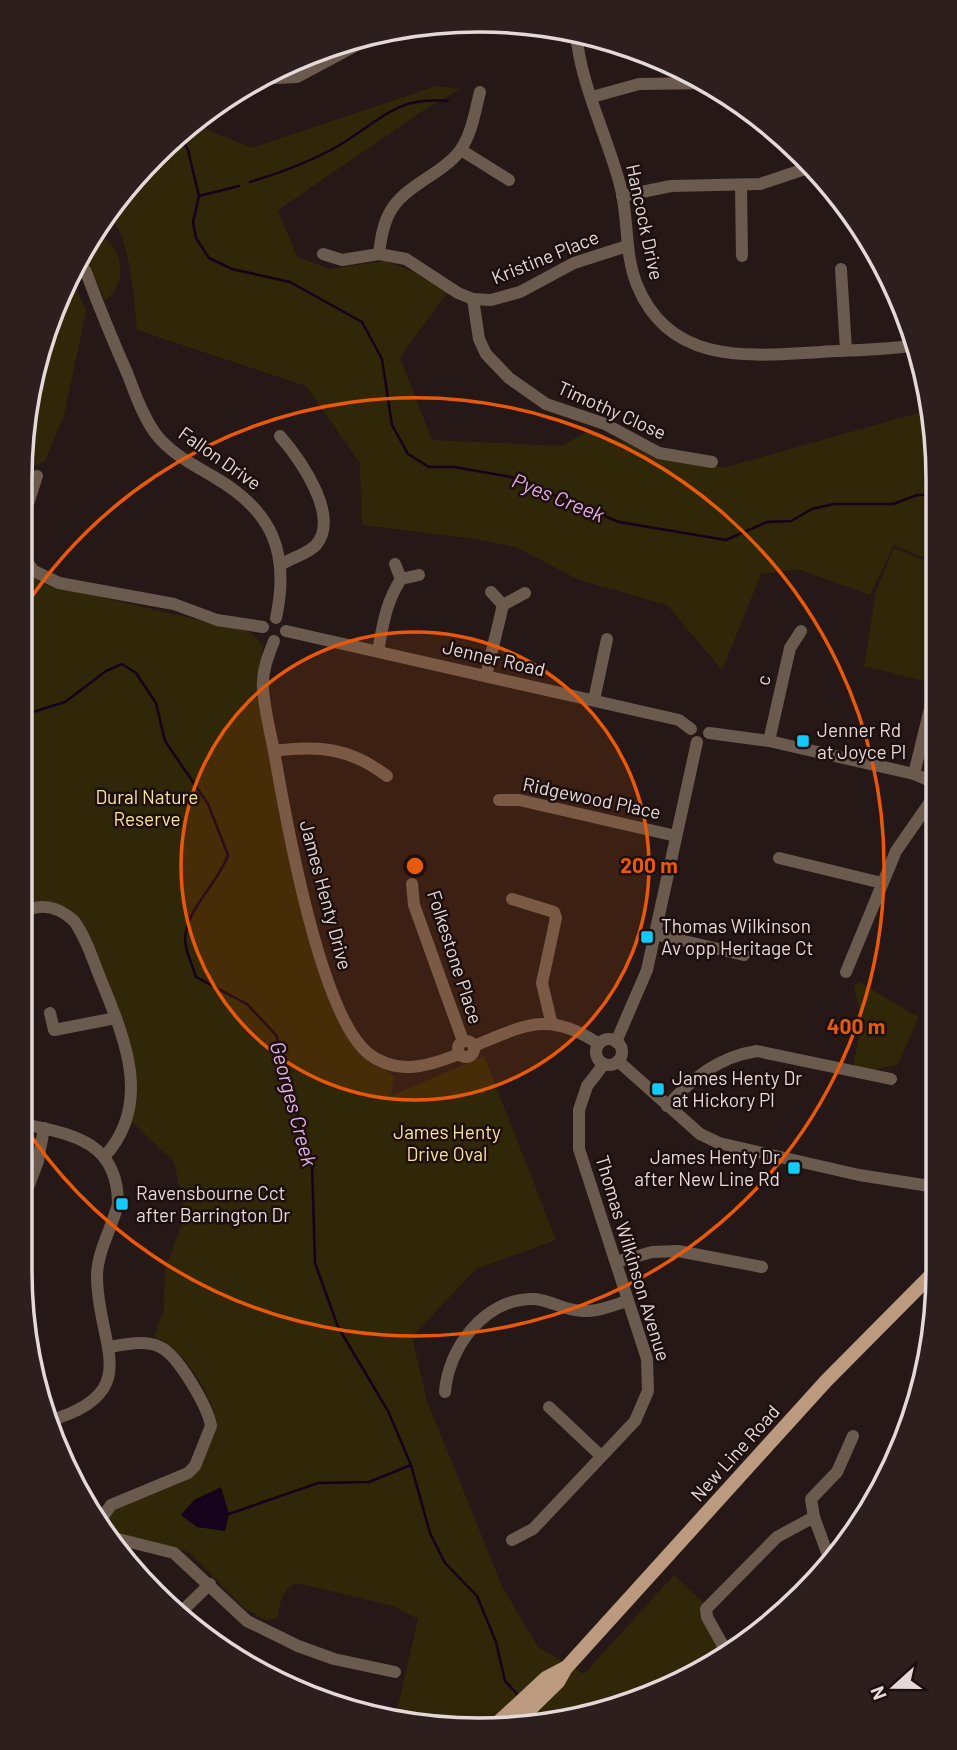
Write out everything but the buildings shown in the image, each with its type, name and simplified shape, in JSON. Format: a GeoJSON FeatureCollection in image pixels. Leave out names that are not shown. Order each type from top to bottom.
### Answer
{"type":"FeatureCollection","features":[{"type":"Feature","properties":{"kind":"main road","name":"New Line Road"},"geometry":{"type":"LineString","coordinates":[[523,1716],[558,1682],[566,1668],[826,1381],[926,1280]]}},
{"type":"Feature","properties":{"kind":"main road","name":"New Line Road"},"geometry":{"type":"LineString","coordinates":[[503,1718],[551,1676],[566,1668]]}},
{"type":"Feature","properties":{"kind":"main road"},"geometry":{"type":"LineString","coordinates":[[513,1717],[551,1676]]}},
{"type":"Feature","properties":{"kind":"street","name":"Hancock Drive"},"geometry":{"type":"LineString","coordinates":[[577,43],[622,196],[627,246],[638,287],[649,306],[673,332],[689,342],[723,354],[742,356],[905,346]]}},
{"type":"Feature","properties":{"kind":"street"},"geometry":{"type":"LineString","coordinates":[[282,78],[297,77],[342,53]]}},
{"type":"Feature","properties":{"kind":"street"},"geometry":{"type":"LineString","coordinates":[[592,97],[639,84],[677,79]]}},
{"type":"Feature","properties":{"kind":"street"},"geometry":{"type":"LineString","coordinates":[[379,254],[381,231],[394,203],[446,165],[461,150],[474,120],[480,92]]}},
{"type":"Feature","properties":{"kind":"street"},"geometry":{"type":"LineString","coordinates":[[461,150],[509,180]]}},
{"type":"Feature","properties":{"kind":"street"},"geometry":{"type":"LineString","coordinates":[[622,196],[671,186],[741,186],[780,180],[803,171]]}},
{"type":"Feature","properties":{"kind":"street"},"geometry":{"type":"LineString","coordinates":[[741,186],[742,257]]}},
{"type":"Feature","properties":{"kind":"street","name":"Kristine Place"},"geometry":{"type":"LineString","coordinates":[[323,254],[342,260],[379,254],[406,259],[445,286],[473,299],[507,297],[574,263],[627,246]]}},
{"type":"Feature","properties":{"kind":"street","name":"Fallon Drive"},"geometry":{"type":"LineString","coordinates":[[84,269],[153,430],[181,458],[239,491],[257,509],[272,533],[282,564],[282,591],[276,618]]}},
{"type":"Feature","properties":{"kind":"street"},"geometry":{"type":"LineString","coordinates":[[841,270],[846,350]]}},
{"type":"Feature","properties":{"kind":"street","name":"Timothy Close"},"geometry":{"type":"LineString","coordinates":[[473,299],[478,339],[486,354],[509,378],[546,404],[605,424],[659,453],[712,462]]}},
{"type":"Feature","properties":{"kind":"street"},"geometry":{"type":"LineString","coordinates":[[280,436],[302,461],[319,501],[324,526],[315,546],[282,564]]}},
{"type":"Feature","properties":{"kind":"street"},"geometry":{"type":"LineString","coordinates":[[32,492],[37,477]]}},
{"type":"Feature","properties":{"kind":"street"},"geometry":{"type":"LineString","coordinates":[[395,564],[401,579]]}},
{"type":"Feature","properties":{"kind":"street"},"geometry":{"type":"LineString","coordinates":[[32,568],[51,581],[174,604],[218,620],[263,628]]}},
{"type":"Feature","properties":{"kind":"street"},"geometry":{"type":"LineString","coordinates":[[377,651],[386,605],[401,579],[419,575]]}},
{"type":"Feature","properties":{"kind":"street"},"geometry":{"type":"LineString","coordinates":[[491,592],[503,605]]}},
{"type":"Feature","properties":{"kind":"street"},"geometry":{"type":"LineString","coordinates":[[486,676],[503,605],[525,593]]}},
{"type":"Feature","properties":{"kind":"street"},"geometry":{"type":"LineString","coordinates":[[276,618],[284,624],[286,631],[280,639],[274,641],[267,638],[263,628],[266,621],[276,618]]}},
{"type":"Feature","properties":{"kind":"street","name":"Jenner Road"},"geometry":{"type":"LineString","coordinates":[[286,631],[679,720],[691,729]]}},
{"type":"Feature","properties":{"kind":"street","name":"c"},"geometry":{"type":"LineString","coordinates":[[769,741],[790,648],[801,631]]}},
{"type":"Feature","properties":{"kind":"street"},"geometry":{"type":"LineString","coordinates":[[594,700],[607,639]]}},
{"type":"Feature","properties":{"kind":"street","name":"James Henty Drive"},"geometry":{"type":"LineString","coordinates":[[274,641],[267,657],[263,688],[274,751],[311,924],[324,969],[350,1034],[371,1056],[403,1068],[430,1065],[465,1047],[515,1029],[551,1021]]}},
{"type":"Feature","properties":{"kind":"street"},"geometry":{"type":"LineString","coordinates":[[697,742],[691,735],[691,729],[702,724],[709,733],[769,741],[914,774],[926,779]]}},
{"type":"Feature","properties":{"kind":"street"},"geometry":{"type":"LineString","coordinates":[[914,774],[926,725]]}},
{"type":"Feature","properties":{"kind":"street"},"geometry":{"type":"LineString","coordinates":[[697,742],[705,740],[709,733]]}},
{"type":"Feature","properties":{"kind":"street"},"geometry":{"type":"LineString","coordinates":[[617,1042],[647,970],[697,742]]}},
{"type":"Feature","properties":{"kind":"street"},"geometry":{"type":"LineString","coordinates":[[274,751],[308,747],[347,754],[364,758],[387,776]]}},
{"type":"Feature","properties":{"kind":"street","name":"Ridgewood Place"},"geometry":{"type":"LineString","coordinates":[[499,800],[519,800],[676,836]]}},
{"type":"Feature","properties":{"kind":"street"},"geometry":{"type":"LineString","coordinates":[[846,972],[896,851],[926,808]]}},
{"type":"Feature","properties":{"kind":"street"},"geometry":{"type":"LineString","coordinates":[[779,858],[882,883]]}},
{"type":"Feature","properties":{"kind":"street","name":"Folkestone Place"},"geometry":{"type":"LineString","coordinates":[[412,884],[414,905],[465,1047]]}},
{"type":"Feature","properties":{"kind":"street"},"geometry":{"type":"LineString","coordinates":[[512,899],[554,912],[556,918],[542,983],[551,1021],[567,1025],[599,1044]]}},
{"type":"Feature","properties":{"kind":"street"},"geometry":{"type":"LineString","coordinates":[[32,908],[47,907],[66,913],[75,921],[126,1048],[131,1109],[127,1125],[104,1157]]}},
{"type":"Feature","properties":{"kind":"street"},"geometry":{"type":"LineString","coordinates":[[654,934],[744,955]]}},
{"type":"Feature","properties":{"kind":"street"},"geometry":{"type":"LineString","coordinates":[[50,1013],[47,1031],[116,1018]]}},
{"type":"Feature","properties":{"kind":"street"},"geometry":{"type":"LineString","coordinates":[[609,1039],[617,1042],[621,1049],[618,1061],[611,1065],[604,1064],[596,1055],[599,1044],[609,1039]]}},
{"type":"Feature","properties":{"kind":"street"},"geometry":{"type":"LineString","coordinates":[[667,1106],[685,1086],[710,1067],[741,1054],[757,1051],[891,1079]]}},
{"type":"Feature","properties":{"kind":"street"},"geometry":{"type":"LineString","coordinates":[[618,1061],[700,1134],[719,1143],[859,1175],[926,1185]]}},
{"type":"Feature","properties":{"kind":"street","name":"Thomas Wilkinson Avenue"},"geometry":{"type":"LineString","coordinates":[[512,1540],[533,1529],[635,1421],[648,1391],[647,1359],[579,1149],[576,1128],[587,1086],[604,1064]]}},
{"type":"Feature","properties":{"kind":"street"},"geometry":{"type":"LineString","coordinates":[[32,1126],[82,1139],[104,1157],[111,1168],[118,1192],[118,1204],[97,1276],[110,1347],[110,1370],[99,1394],[72,1414],[56,1419]]}},
{"type":"Feature","properties":{"kind":"street"},"geometry":{"type":"LineString","coordinates":[[32,1177],[44,1128]]}},
{"type":"Feature","properties":{"kind":"street"},"geometry":{"type":"LineString","coordinates":[[616,1262],[652,1252],[678,1251],[762,1267]]}},
{"type":"Feature","properties":{"kind":"street"},"geometry":{"type":"LineString","coordinates":[[445,1392],[447,1373],[470,1330],[503,1306],[531,1299],[585,1312],[627,1300]]}},
{"type":"Feature","properties":{"kind":"street"},"geometry":{"type":"LineString","coordinates":[[102,1513],[111,1505],[188,1473],[195,1466],[211,1426],[203,1402],[169,1353],[149,1343],[110,1347]]}},
{"type":"Feature","properties":{"kind":"street"},"geometry":{"type":"LineString","coordinates":[[550,1407],[601,1456]]}},
{"type":"Feature","properties":{"kind":"street"},"geometry":{"type":"LineString","coordinates":[[826,1552],[814,1517],[811,1499],[837,1472],[853,1436]]}},
{"type":"Feature","properties":{"kind":"street"},"geometry":{"type":"LineString","coordinates":[[723,1646],[707,1617],[708,1606],[777,1537],[814,1517]]}},
{"type":"Feature","properties":{"kind":"street"},"geometry":{"type":"LineString","coordinates":[[121,1540],[174,1553],[210,1584],[238,1614],[270,1633],[334,1659],[389,1670],[387,1654]]}},
{"type":"Feature","properties":{"kind":"street"},"geometry":{"type":"LineString","coordinates":[[184,1608],[210,1584]]}},
{"type":"Feature","properties":{"kind":"green space"},"geometry":{"type":"Polygon","coordinates":[[[436,86],[461,89],[430,106],[278,210],[297,257],[330,269],[385,261],[419,274],[448,292],[400,357],[432,440],[562,446],[586,432],[723,468],[921,412],[925,449],[926,559],[894,545],[870,595],[798,569],[761,574],[722,670],[667,605],[579,580],[516,547],[476,539],[362,525],[360,463],[306,386],[137,330],[127,253],[114,220],[162,162],[204,126],[252,148],[436,86]]]}},
{"type":"Feature","properties":{"kind":"green space"},"geometry":{"type":"Polygon","coordinates":[[[106,239],[112,245],[120,261],[117,287],[105,300],[87,263],[101,240],[106,239]]]}},
{"type":"Feature","properties":{"kind":"green space"},"geometry":{"type":"Polygon","coordinates":[[[75,287],[86,311],[64,415],[45,461],[32,467],[40,391],[55,335],[75,287]]]}},
{"type":"Feature","properties":{"kind":"green space"},"geometry":{"type":"Polygon","coordinates":[[[894,548],[926,561],[926,682],[864,666],[876,591],[894,548]]]}},
{"type":"Feature","properties":{"kind":"green space"},"geometry":{"type":"Polygon","coordinates":[[[32,573],[40,583],[250,632],[263,645],[259,698],[287,851],[341,1023],[359,1051],[394,1076],[391,1096],[484,1056],[556,1240],[476,1269],[412,1337],[427,1401],[502,1586],[538,1647],[584,1674],[674,1575],[704,1603],[701,1619],[719,1648],[650,1684],[622,1695],[566,1710],[508,1718],[449,1718],[397,1711],[418,1619],[393,1606],[297,1583],[285,1593],[277,1618],[266,1620],[245,1609],[189,1552],[116,1533],[106,1518],[114,1509],[190,1477],[216,1424],[210,1400],[185,1360],[154,1337],[164,1308],[165,1270],[185,1214],[174,1162],[131,1121],[131,1054],[76,915],[32,910],[32,573]]]}},
{"type":"Feature","properties":{"kind":"green space"},"geometry":{"type":"Polygon","coordinates":[[[859,982],[918,1017],[898,1065],[872,1070],[853,1067],[862,1024],[854,986],[859,982]]]}},
{"type":"Feature","properties":{"kind":"shaded area"},"geometry":{"type":"Polygon","coordinates":[[[221,1487],[229,1514],[225,1531],[197,1527],[181,1515],[194,1500],[221,1487]]]}},
{"type":"Feature","properties":{"kind":"waterway"},"geometry":{"type":"LineString","coordinates":[[250,182],[331,150],[398,108],[429,100],[448,101]]}},
{"type":"Feature","properties":{"kind":"waterway","name":"Pyes Creek"},"geometry":{"type":"LineString","coordinates":[[184,142],[199,196],[193,222],[196,238],[209,258],[232,269],[290,282],[362,322],[382,359],[392,425],[408,454],[429,467],[454,467],[511,477],[619,522],[726,540],[767,522],[791,521],[812,509],[834,504],[893,504],[917,495],[926,495]]}},
{"type":"Feature","properties":{"kind":"waterway"},"geometry":{"type":"LineString","coordinates":[[199,196],[239,186]]}},
{"type":"Feature","properties":{"kind":"waterway","name":"Georges Creek"},"geometry":{"type":"LineString","coordinates":[[32,712],[65,702],[106,671],[122,664],[136,673],[156,703],[165,741],[208,804],[228,855],[191,916],[185,939],[189,958],[196,977],[247,1004],[276,1035],[312,1165],[315,1263],[338,1327],[388,1411],[411,1465],[430,1533],[445,1563],[477,1596],[496,1642],[505,1681],[518,1695]]}},
{"type":"Feature","properties":{"kind":"waterway"},"geometry":{"type":"LineString","coordinates":[[229,1514],[318,1483],[369,1482],[411,1465]]}},
{"type":"Feature","properties":{"kind":"place","name":"Jenner Rd at Joyce Pl"},"geometry":{"type":"Point","coordinates":[803,741]}},
{"type":"Feature","properties":{"kind":"place","name":"Thomas Wilkinson Av opp Heritage Ct"},"geometry":{"type":"Point","coordinates":[647,937]}},
{"type":"Feature","properties":{"kind":"place","name":"James Henty Dr at Hickory Pl"},"geometry":{"type":"Point","coordinates":[658,1089]}},
{"type":"Feature","properties":{"kind":"place","name":"James Henty Dr after New Line Rd"},"geometry":{"type":"Point","coordinates":[794,1168]}},
{"type":"Feature","properties":{"kind":"place","name":"Ravensbourne Cct after Barrington Dr"},"geometry":{"type":"Point","coordinates":[122,1204]}},
{"type":"Feature","properties":{"kind":"park label","name":"Dural Nature Reserve"},"geometry":{"type":"Point","coordinates":[147,808]}},
{"type":"Feature","properties":{"kind":"park label","name":"James Henty Drive Oval"},"geometry":{"type":"Point","coordinates":[447,1143]}}]}
